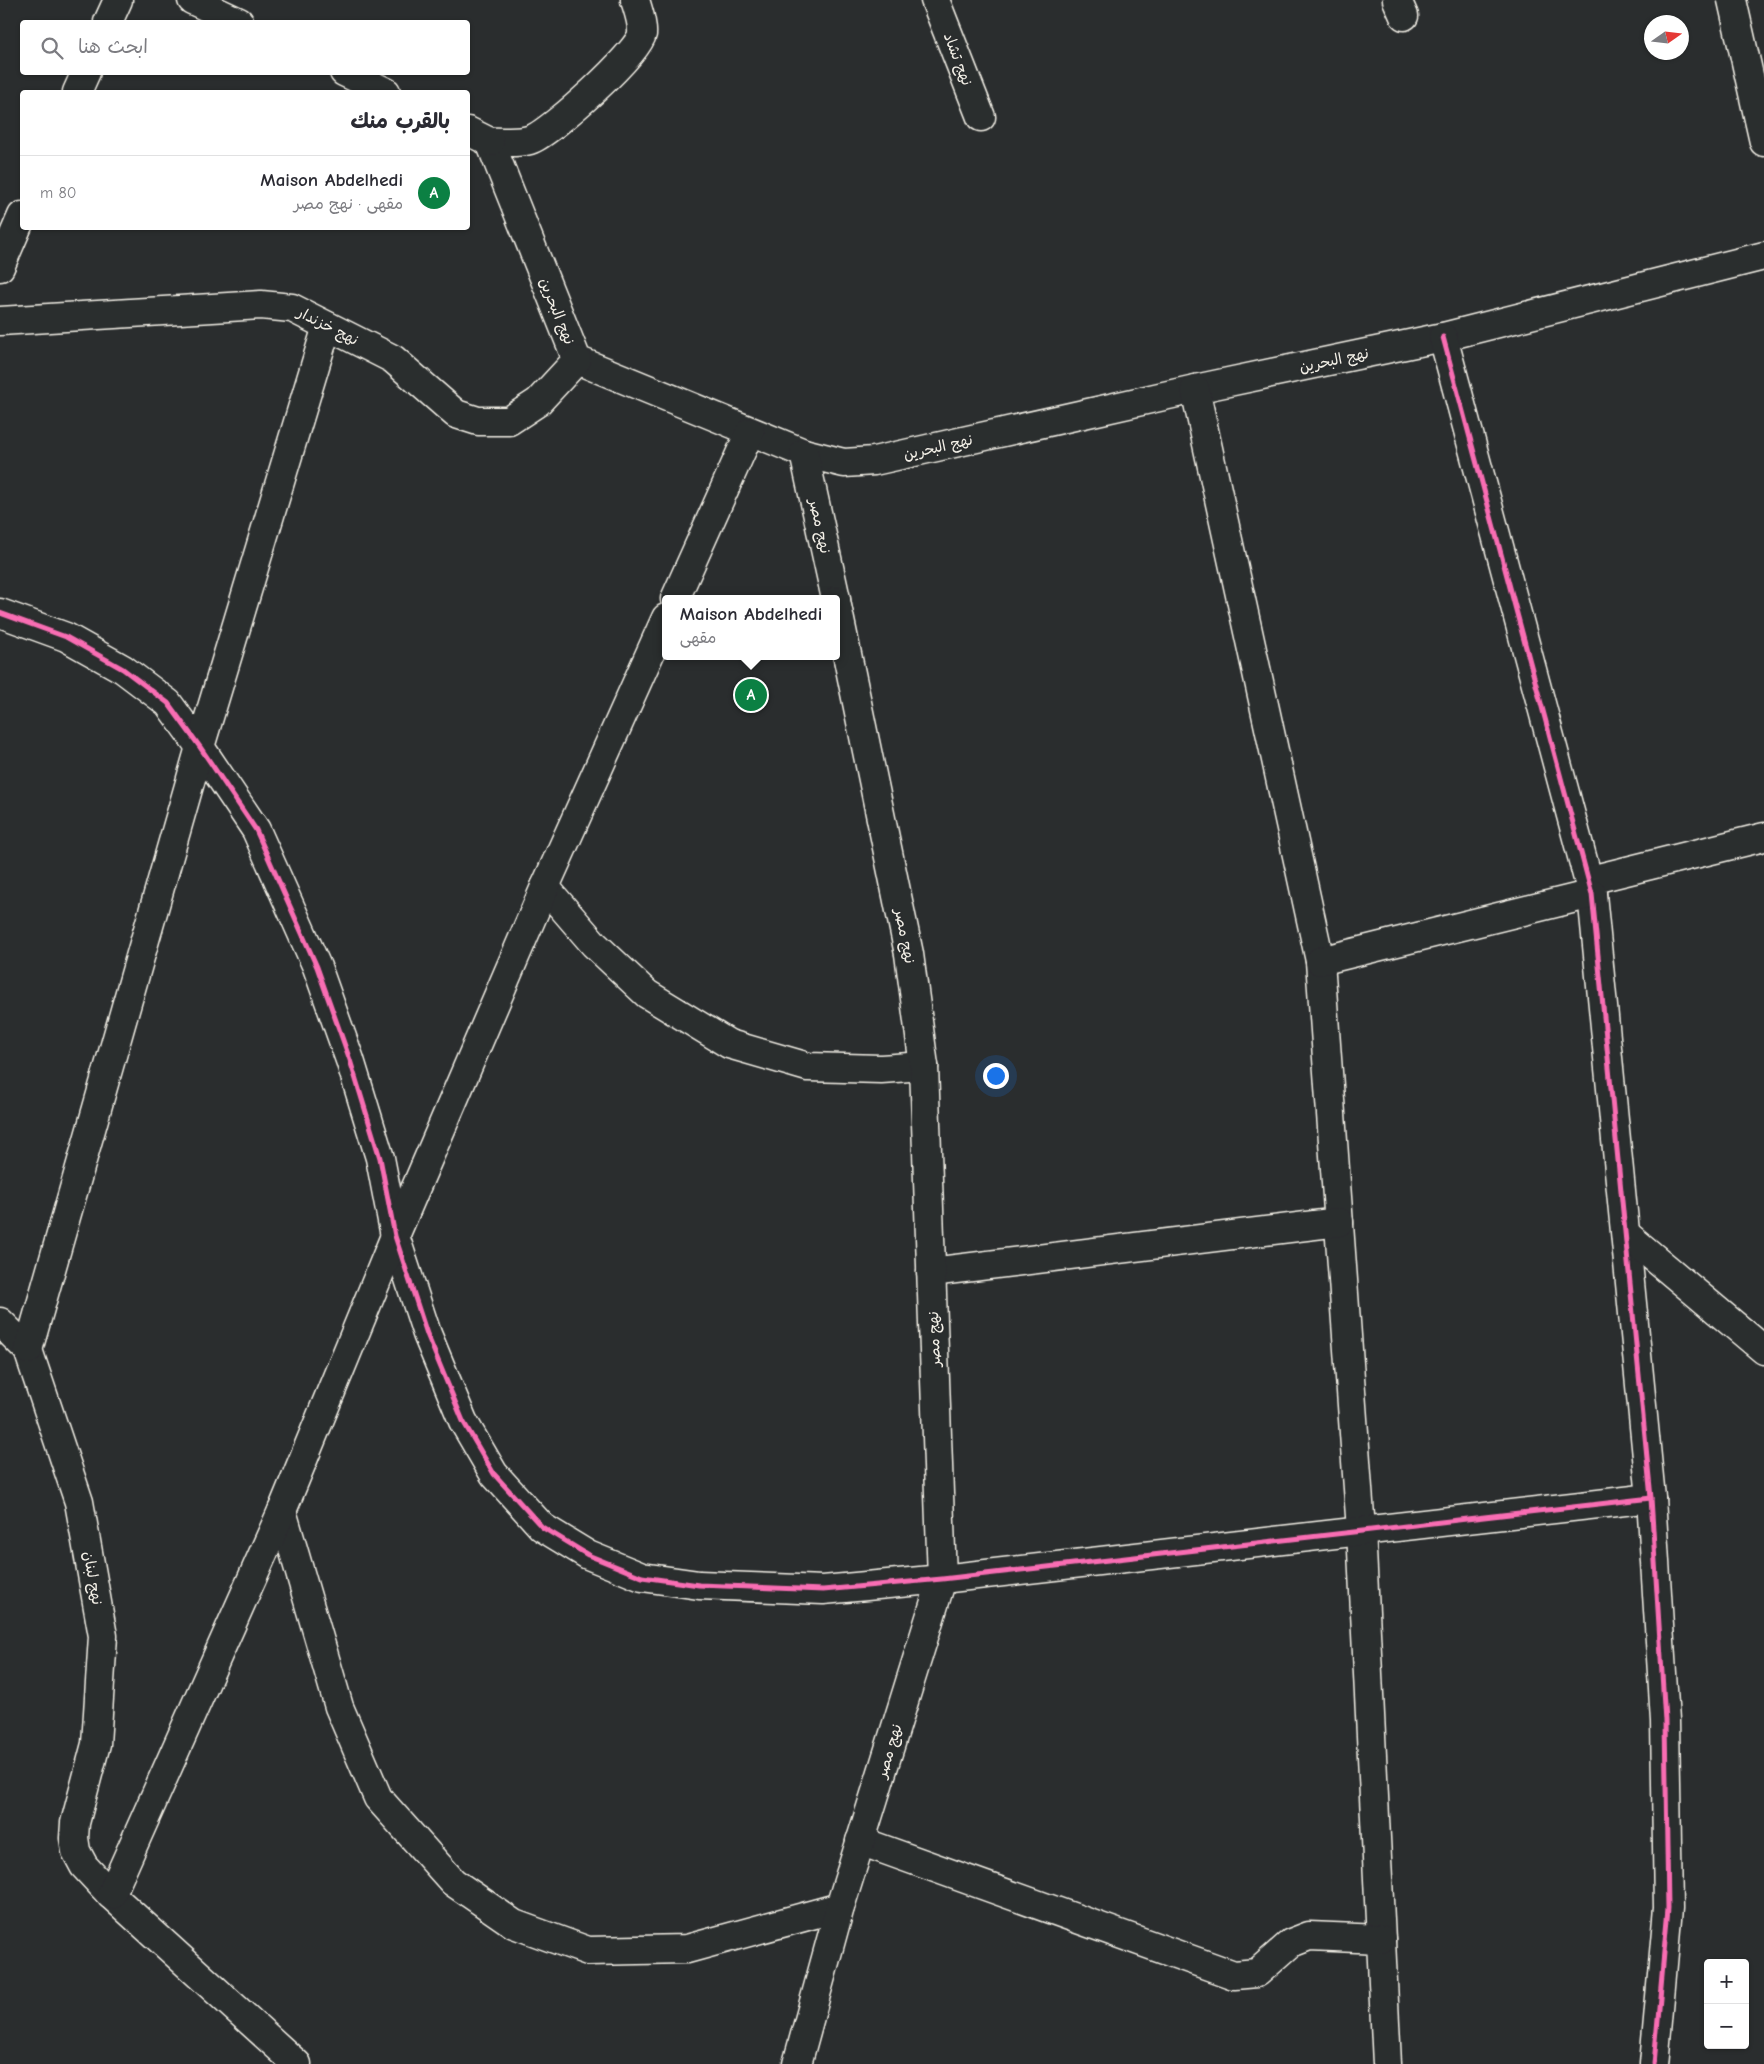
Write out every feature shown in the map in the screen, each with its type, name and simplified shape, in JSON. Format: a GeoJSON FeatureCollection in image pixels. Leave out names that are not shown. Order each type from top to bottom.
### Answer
{"type":"FeatureCollection","features":[{"type":"Feature","properties":{"kind":"street"},"geometry":{"type":"LineString","coordinates":[[109,20],[118,0]]}},
{"type":"Feature","properties":{"kind":"street"},"geometry":{"type":"LineString","coordinates":[[192,0],[235,20]]}},
{"type":"Feature","properties":{"kind":"street","name":"نهج البحرين"},"geometry":{"type":"LineString","coordinates":[[635,0],[642,34],[632,50],[568,114],[532,139],[479,136],[577,360],[804,453],[844,463],[874,461],[1444,337],[1764,256]]}},
{"type":"Feature","properties":{"kind":"street","name":"نهج تشاد"},"geometry":{"type":"LineString","coordinates":[[936,0],[981,117]]}},
{"type":"Feature","properties":{"kind":"street"},"geometry":{"type":"LineString","coordinates":[[1732,0],[1764,142]]}},
{"type":"Feature","properties":{"kind":"street"},"geometry":{"type":"LineString","coordinates":[[78,90],[85,75]]}},
{"type":"Feature","properties":{"kind":"street"},"geometry":{"type":"LineString","coordinates":[[350,75],[382,90]]}},
{"type":"Feature","properties":{"kind":"street"},"geometry":{"type":"LineString","coordinates":[[0,266],[20,221]]}},
{"type":"Feature","properties":{"kind":"street","name":"نهج خزندار"},"geometry":{"type":"LineString","coordinates":[[0,321],[261,305],[292,308],[393,359],[456,414],[478,421],[509,421],[538,402],[577,360]]}},
{"type":"Feature","properties":{"kind":"street"},"geometry":{"type":"LineString","coordinates":[[28,1350],[200,747],[327,326]]}},
{"type":"Feature","properties":{"kind":"street"},"geometry":{"type":"LineString","coordinates":[[1444,337],[1591,887],[1627,1235],[1651,1498],[1665,1721],[1668,1908],[1654,2064]]}},
{"type":"Feature","properties":{"kind":"street"},"geometry":{"type":"LineString","coordinates":[[1195,390],[1320,961],[1361,1530],[1387,2064]]}},
{"type":"Feature","properties":{"kind":"street"},"geometry":{"type":"LineString","coordinates":[[677,595],[750,432]]}},
{"type":"Feature","properties":{"kind":"street","name":"نهج مصر"},"geometry":{"type":"LineString","coordinates":[[804,453],[835,595]]}},
{"type":"Feature","properties":{"kind":"street"},"geometry":{"type":"LineString","coordinates":[[0,613],[66,637],[123,669],[168,703],[256,830],[317,967],[350,1060],[380,1158],[395,1236],[427,1334],[463,1421],[494,1474],[542,1526],[588,1555],[642,1576],[699,1585],[823,1590],[942,1579],[1651,1498]]}},
{"type":"Feature","properties":{"kind":"street","name":"نهج مصر"},"geometry":{"type":"LineString","coordinates":[[797,2064],[840,1907],[942,1579],[924,1066],[909,954],[840,619]]}},
{"type":"Feature","properties":{"kind":"street"},"geometry":{"type":"LineString","coordinates":[[297,2064],[111,1895],[282,1511],[395,1236],[545,888],[662,627]]}},
{"type":"Feature","properties":{"kind":"street"},"geometry":{"type":"LineString","coordinates":[[1320,961],[1591,887],[1764,837]]}},
{"type":"Feature","properties":{"kind":"street"},"geometry":{"type":"LineString","coordinates":[[545,888],[594,944],[647,994],[730,1044],[808,1066],[881,1069],[924,1066]]}},
{"type":"Feature","properties":{"kind":"street"},"geometry":{"type":"LineString","coordinates":[[931,1272],[1339,1222]]}},
{"type":"Feature","properties":{"kind":"street"},"geometry":{"type":"LineString","coordinates":[[1627,1235],[1764,1350]]}},
{"type":"Feature","properties":{"kind":"street","name":"نهج لبنان"},"geometry":{"type":"LineString","coordinates":[[0,1322],[28,1350],[79,1502],[103,1636],[96,1744],[75,1822],[76,1851],[84,1866],[111,1895]]}},
{"type":"Feature","properties":{"kind":"street"},"geometry":{"type":"LineString","coordinates":[[282,1511],[339,1707],[378,1798],[453,1882],[514,1924],[588,1951],[687,1949],[840,1907]]}},
{"type":"Feature","properties":{"kind":"street"},"geometry":{"type":"LineString","coordinates":[[860,1841],[1234,1975],[1258,1973],[1291,1943],[1308,1936],[1381,1939]]}},
{"type":"Feature","properties":{"kind":"cycle path"},"geometry":{"type":"LineString","coordinates":[[1443,337],[1592,894],[1651,1498],[1665,1721],[1668,1908],[1654,2064]]}},
{"type":"Feature","properties":{"kind":"cycle path"},"geometry":{"type":"LineString","coordinates":[[0,613],[66,637],[123,669],[168,703],[256,830],[317,967],[350,1060],[380,1158],[395,1236],[427,1334],[463,1421],[494,1474],[542,1527],[588,1555],[642,1577],[699,1585],[823,1590],[942,1579],[1651,1498]]}},
{"type":"Feature","properties":{"kind":"place","name":"Maison Abdelhedi"},"geometry":{"type":"Point","coordinates":[751,695]}}]}
